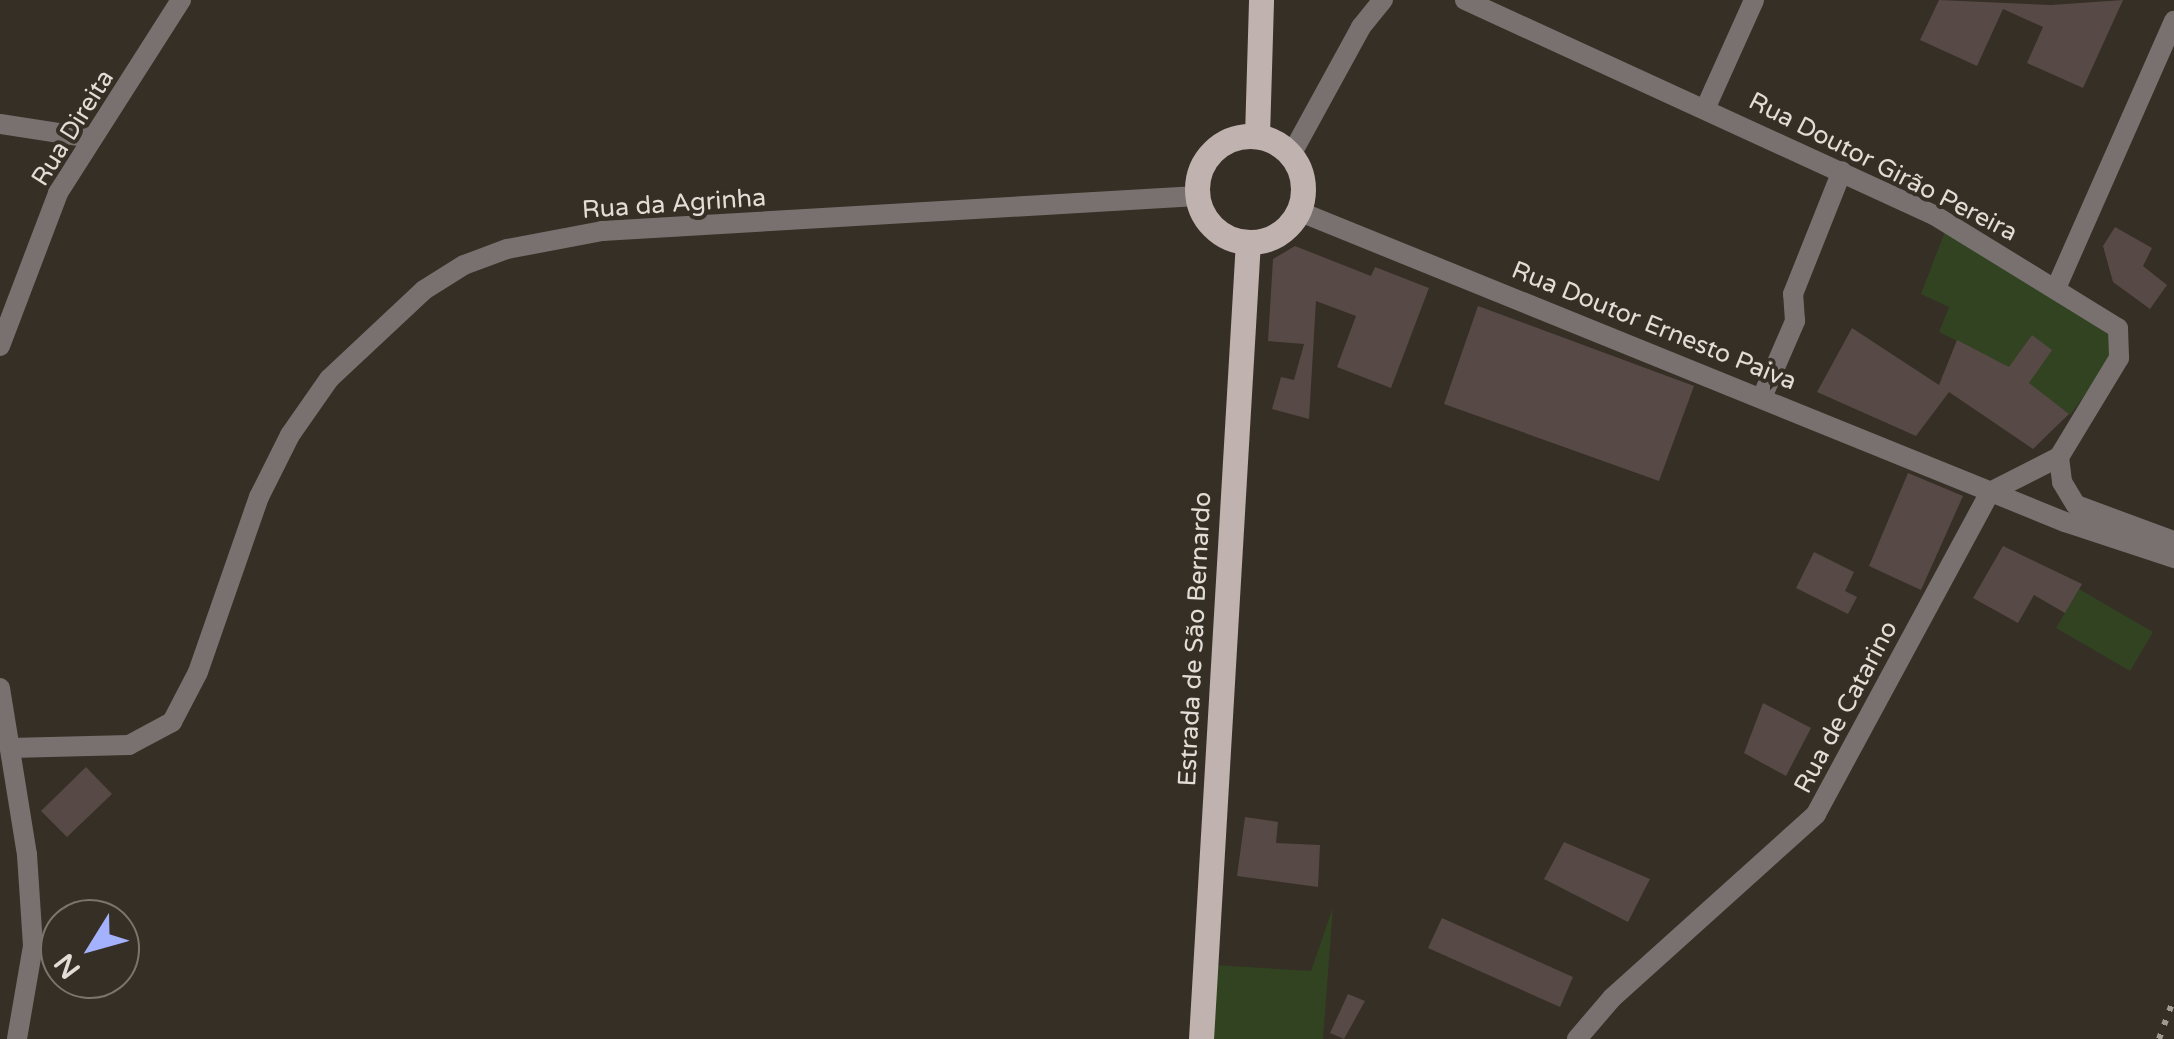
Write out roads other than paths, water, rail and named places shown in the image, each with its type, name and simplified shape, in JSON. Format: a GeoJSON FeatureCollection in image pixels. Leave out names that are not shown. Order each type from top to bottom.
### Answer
{"type":"FeatureCollection","features":[{"type":"Feature","properties":{"kind":"main road"},"geometry":{"type":"LineString","coordinates":[[1258,136],[1262,0]]}},
{"type":"Feature","properties":{"kind":"main road"},"geometry":{"type":"LineString","coordinates":[[1258,136],[1290,155],[1302,182],[1298,211],[1278,234],[1248,242],[1208,223],[1196,196],[1212,151],[1226,141],[1258,136]]}},
{"type":"Feature","properties":{"kind":"main road","name":"Estrada de São Bernardo"},"geometry":{"type":"LineString","coordinates":[[1201,1039],[1248,242]]}},
{"type":"Feature","properties":{"kind":"street","name":"Rua Direita"},"geometry":{"type":"LineString","coordinates":[[0,346],[58,192],[181,0]]}},
{"type":"Feature","properties":{"kind":"street"},"geometry":{"type":"LineString","coordinates":[[1290,155],[1334,86],[1361,27],[1383,0]]}},
{"type":"Feature","properties":{"kind":"street","name":"Rua Doutor Girão Pereira"},"geometry":{"type":"LineString","coordinates":[[1466,0],[1842,171],[2056,286],[2118,328],[2124,343],[2058,457]]}},
{"type":"Feature","properties":{"kind":"street"},"geometry":{"type":"LineString","coordinates":[[1706,106],[1754,0]]}},
{"type":"Feature","properties":{"kind":"street"},"geometry":{"type":"LineString","coordinates":[[2056,286],[2174,21]]}},
{"type":"Feature","properties":{"kind":"street"},"geometry":{"type":"LineString","coordinates":[[0,124],[92,138]]}},
{"type":"Feature","properties":{"kind":"street"},"geometry":{"type":"LineString","coordinates":[[1762,395],[1795,321],[1793,294],[1842,171]]}},
{"type":"Feature","properties":{"kind":"street","name":"Rua da Agrinha"},"geometry":{"type":"LineString","coordinates":[[10,748],[130,745],[172,722],[198,672],[260,498],[290,435],[329,379],[424,290],[464,265],[507,248],[602,230],[1196,196]]}},
{"type":"Feature","properties":{"kind":"street","name":"Rua Doutor Ernesto Paiva"},"geometry":{"type":"LineString","coordinates":[[1298,211],[1762,395],[1990,492],[2174,558]]}},
{"type":"Feature","properties":{"kind":"street"},"geometry":{"type":"LineString","coordinates":[[1990,492],[2058,457],[2062,482],[2076,505],[2174,542]]}},
{"type":"Feature","properties":{"kind":"street","name":"Rua de Catarino"},"geometry":{"type":"LineString","coordinates":[[1577,1039],[1612,998],[1816,814],[1990,492]]}},
{"type":"Feature","properties":{"kind":"street"},"geometry":{"type":"LineString","coordinates":[[0,688],[33,946],[17,1039]]}},
{"type":"Feature","properties":{"kind":"railway"},"geometry":{"type":"LineString","coordinates":[[2159,1039],[2174,998]]}}]}
